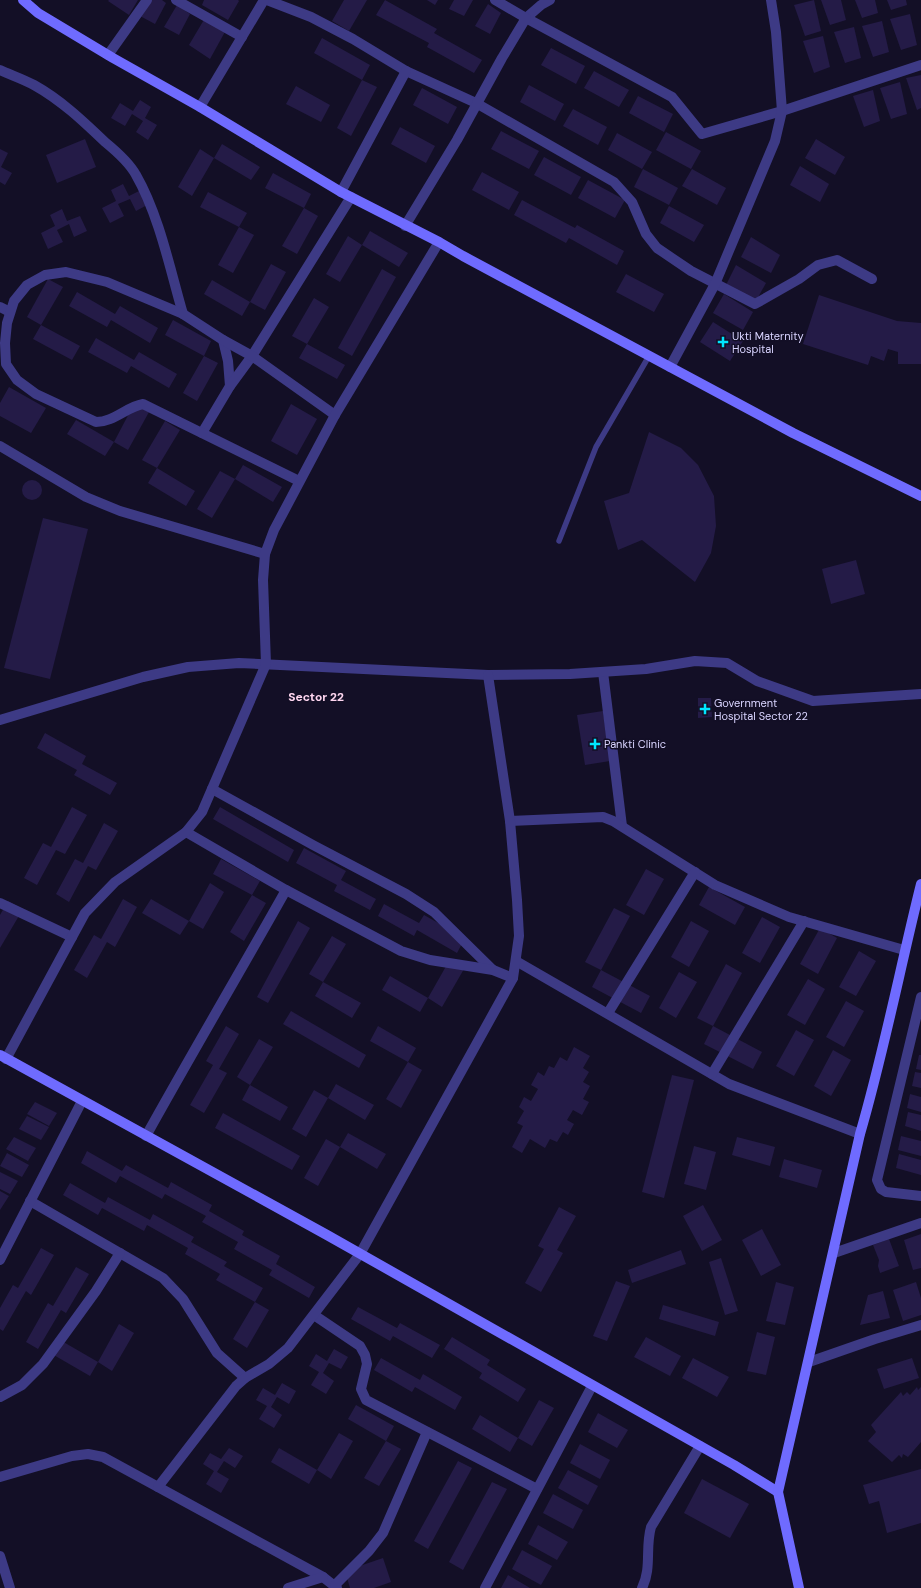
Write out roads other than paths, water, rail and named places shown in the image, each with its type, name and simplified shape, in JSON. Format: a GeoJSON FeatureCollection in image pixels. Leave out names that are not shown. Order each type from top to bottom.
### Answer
{"type":"FeatureCollection","features":[{"type":"Feature","properties":{"kind":"street"},"geometry":{"type":"LineString","coordinates":[[23,0],[38,13],[200,107],[340,192],[439,242],[462,256],[793,433],[921,496]]}},
{"type":"Feature","properties":{"kind":"street"},"geometry":{"type":"LineString","coordinates":[[108,55],[147,0]]}},
{"type":"Feature","properties":{"kind":"street"},"geometry":{"type":"LineString","coordinates":[[176,0],[242,36]]}},
{"type":"Feature","properties":{"kind":"street"},"geometry":{"type":"LineString","coordinates":[[200,107],[265,0],[311,17],[353,39],[406,71],[476,104],[614,182],[632,202],[646,234],[657,248],[684,267],[755,304],[799,279],[818,265],[837,260],[872,279]]}},
{"type":"Feature","properties":{"kind":"street"},"geometry":{"type":"LineString","coordinates":[[496,0],[526,18],[672,97],[702,134],[782,111],[921,65]]}},
{"type":"Feature","properties":{"kind":"street"},"geometry":{"type":"LineString","coordinates":[[405,226],[454,146],[476,104],[526,18],[550,0]]}},
{"type":"Feature","properties":{"kind":"street"},"geometry":{"type":"LineString","coordinates":[[670,367],[715,284],[776,141],[782,111],[776,32],[771,0]]}},
{"type":"Feature","properties":{"kind":"street"},"geometry":{"type":"LineString","coordinates":[[0,70],[33,85],[55,98],[89,126],[118,153],[135,173],[145,192],[157,224],[183,314]]}},
{"type":"Feature","properties":{"kind":"street"},"geometry":{"type":"LineString","coordinates":[[340,192],[406,71]]}},
{"type":"Feature","properties":{"kind":"street"},"geometry":{"type":"LineString","coordinates":[[202,433],[230,386],[252,356],[351,197]]}},
{"type":"Feature","properties":{"kind":"street"},"geometry":{"type":"LineString","coordinates":[[439,242],[335,415],[274,530],[265,554],[263,580],[266,664],[202,812],[186,832],[115,882],[86,913],[3,1057],[360,1254],[700,1446],[778,1492]]}},
{"type":"Feature","properties":{"kind":"street"},"geometry":{"type":"LineString","coordinates":[[299,481],[143,404],[134,406],[105,422],[96,422],[36,394],[17,380],[6,364],[5,343],[7,323],[14,301],[26,285],[45,275],[66,272],[107,282],[183,314],[223,340],[252,356],[335,415]]}},
{"type":"Feature","properties":{"kind":"street"},"geometry":{"type":"LineString","coordinates":[[0,307],[10,312]]}},
{"type":"Feature","properties":{"kind":"street"},"geometry":{"type":"LineString","coordinates":[[223,340],[228,361],[230,386]]}},
{"type":"Feature","properties":{"kind":"street"},"geometry":{"type":"LineString","coordinates":[[0,446],[86,497],[120,512],[265,554]]}},
{"type":"Feature","properties":{"kind":"street"},"geometry":{"type":"LineString","coordinates":[[0,720],[143,677],[188,667],[238,663],[488,675],[604,672],[646,669],[695,660],[727,663],[757,681],[813,701],[921,694]]}},
{"type":"Feature","properties":{"kind":"street"},"geometry":{"type":"LineString","coordinates":[[604,672],[622,826]]}},
{"type":"Feature","properties":{"kind":"street"},"geometry":{"type":"LineString","coordinates":[[158,1487],[236,1386],[245,1378],[269,1364],[288,1348],[360,1254],[512,978],[520,936],[510,821],[488,675]]}},
{"type":"Feature","properties":{"kind":"street"},"geometry":{"type":"LineString","coordinates":[[212,789],[313,846],[406,894],[434,912],[493,970]]}},
{"type":"Feature","properties":{"kind":"street"},"geometry":{"type":"LineString","coordinates":[[510,821],[603,817],[622,826],[715,885],[789,917],[904,950]]}},
{"type":"Feature","properties":{"kind":"street"},"geometry":{"type":"LineString","coordinates":[[186,832],[286,890],[401,951],[430,960],[493,970],[512,978]]}},
{"type":"Feature","properties":{"kind":"street"},"geometry":{"type":"LineString","coordinates":[[608,1013],[695,872]]}},
{"type":"Feature","properties":{"kind":"street"},"geometry":{"type":"LineString","coordinates":[[797,1588],[778,1492],[860,1134],[874,1084],[904,950],[921,884]]}},
{"type":"Feature","properties":{"kind":"street"},"geometry":{"type":"LineString","coordinates":[[146,1136],[286,890]]}},
{"type":"Feature","properties":{"kind":"street"},"geometry":{"type":"LineString","coordinates":[[0,903],[72,937]]}},
{"type":"Feature","properties":{"kind":"street"},"geometry":{"type":"LineString","coordinates":[[712,1074],[804,921]]}},
{"type":"Feature","properties":{"kind":"street"},"geometry":{"type":"LineString","coordinates":[[516,961],[729,1084],[860,1134]]}},
{"type":"Feature","properties":{"kind":"street"},"geometry":{"type":"LineString","coordinates":[[921,997],[876,1180],[881,1189],[886,1192],[921,1196]]}},
{"type":"Feature","properties":{"kind":"street"},"geometry":{"type":"LineString","coordinates":[[0,1260],[82,1101]]}},
{"type":"Feature","properties":{"kind":"street"},"geometry":{"type":"LineString","coordinates":[[30,1201],[163,1278],[183,1299],[217,1353],[245,1378]]}},
{"type":"Feature","properties":{"kind":"street"},"geometry":{"type":"LineString","coordinates":[[834,1252],[921,1223]]}},
{"type":"Feature","properties":{"kind":"street"},"geometry":{"type":"LineString","coordinates":[[0,1397],[22,1385],[43,1364],[96,1291],[120,1253]]}},
{"type":"Feature","properties":{"kind":"street"},"geometry":{"type":"LineString","coordinates":[[314,1316],[360,1346],[365,1355],[367,1364],[361,1389],[366,1400],[537,1489]]}},
{"type":"Feature","properties":{"kind":"street"},"geometry":{"type":"LineString","coordinates":[[809,1362],[921,1325]]}},
{"type":"Feature","properties":{"kind":"street"},"geometry":{"type":"LineString","coordinates":[[485,1588],[592,1386]]}},
{"type":"Feature","properties":{"kind":"street"},"geometry":{"type":"LineString","coordinates":[[0,1477],[72,1456],[88,1454],[103,1457],[323,1577],[336,1586],[383,1533],[427,1432]]}},
{"type":"Feature","properties":{"kind":"street"},"geometry":{"type":"LineString","coordinates":[[642,1588],[649,1566],[649,1536],[651,1527],[700,1446]]}},
{"type":"Feature","properties":{"kind":"street"},"geometry":{"type":"LineString","coordinates":[[0,1556],[6,1583]]}},
{"type":"Feature","properties":{"kind":"street"},"geometry":{"type":"LineString","coordinates":[[288,1588],[323,1577]]}},
{"type":"Feature","properties":{"kind":"lane"},"geometry":{"type":"LineString","coordinates":[[560,541],[596,447],[649,356]]}},
{"type":"Feature","properties":{"kind":"place","name":"Ukti Maternity Hospital"},"geometry":{"type":"Point","coordinates":[723,342]}},
{"type":"Feature","properties":{"kind":"place","name":"Government Hospital Sector 22"},"geometry":{"type":"Point","coordinates":[705,709]}},
{"type":"Feature","properties":{"kind":"place","name":"Pankti Clinic"},"geometry":{"type":"Point","coordinates":[595,744]}},
{"type":"Feature","properties":{"kind":"district","name":"Sector 22"},"geometry":{"type":"Point","coordinates":[316,697]}}]}
